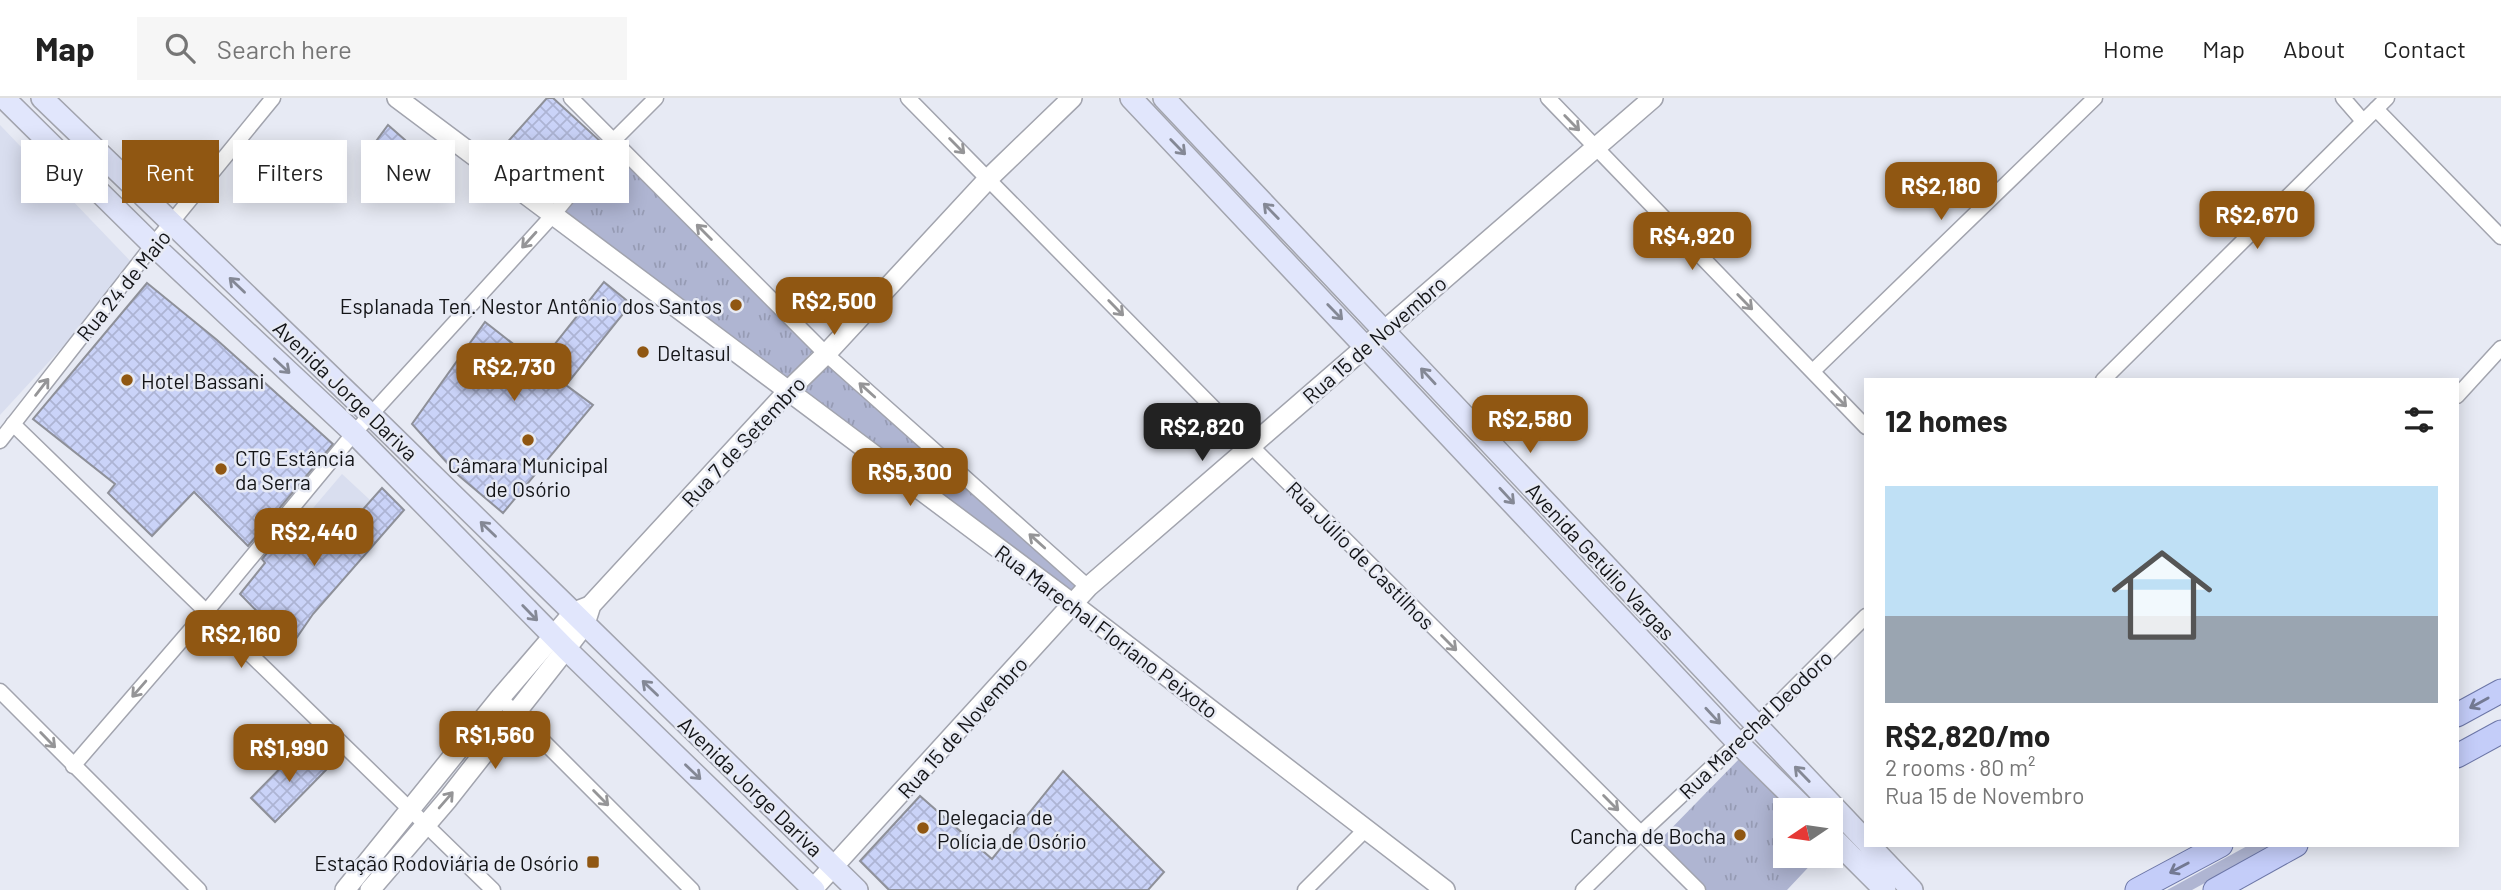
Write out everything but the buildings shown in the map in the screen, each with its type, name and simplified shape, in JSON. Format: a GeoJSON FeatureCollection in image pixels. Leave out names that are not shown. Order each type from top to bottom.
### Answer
{"type":"FeatureCollection","features":[{"type":"Feature","properties":{"kind":"main road","name":"Avenida Jorge Dariva"},"geometry":{"type":"LineString","coordinates":[[4,98],[153,245],[354,433],[560,643],[813,890]]}},
{"type":"Feature","properties":{"kind":"main road","name":"Avenida Jorge Dariva"},"geometry":{"type":"LineString","coordinates":[[42,98],[371,415],[583,614],[857,890]]}},
{"type":"Feature","properties":{"kind":"main road","name":"Avenida Getúlio Vargas"},"geometry":{"type":"LineString","coordinates":[[1131,98],[1738,743],[1793,798]]}},
{"type":"Feature","properties":{"kind":"main road","name":"Avenida Getúlio Vargas"},"geometry":{"type":"LineString","coordinates":[[1164,98],[1864,839]]}},
{"type":"Feature","properties":{"kind":"main road"},"geometry":{"type":"LineString","coordinates":[[254,340],[272,318]]}},
{"type":"Feature","properties":{"kind":"main road"},"geometry":{"type":"LineString","coordinates":[[1569,562],[1586,545]]}},
{"type":"Feature","properties":{"kind":"main road"},"geometry":{"type":"LineString","coordinates":[[1680,681],[1698,664]]}},
{"type":"Feature","properties":{"kind":"main road"},"geometry":{"type":"LineString","coordinates":[[2459,714],[2501,691]]}},
{"type":"Feature","properties":{"kind":"main road"},"geometry":{"type":"LineString","coordinates":[[2459,755],[2501,732]]}},
{"type":"Feature","properties":{"kind":"main road"},"geometry":{"type":"LineString","coordinates":[[1843,842],[1874,860],[1912,890]]}},
{"type":"Feature","properties":{"kind":"main road"},"geometry":{"type":"LineString","coordinates":[[2137,890],[2217,847]]}},
{"type":"Feature","properties":{"kind":"main road"},"geometry":{"type":"LineString","coordinates":[[2215,890],[2291,847]]}},
{"type":"Feature","properties":{"kind":"main road"},"geometry":{"type":"LineString","coordinates":[[1874,860],[1885,890]]}},
{"type":"Feature","properties":{"kind":"street","name":"Rua 24 de Maio"},"geometry":{"type":"LineString","coordinates":[[0,441],[153,245],[273,98]]}},
{"type":"Feature","properties":{"kind":"street","name":"Rua Marechal Floriano Peixoto"},"geometry":{"type":"LineString","coordinates":[[397,98],[1073,604],[1445,890]]}},
{"type":"Feature","properties":{"kind":"street"},"geometry":{"type":"LineString","coordinates":[[571,98],[614,140],[656,98]]}},
{"type":"Feature","properties":{"kind":"street","name":"Rua Júlio de Castilhos"},"geometry":{"type":"LineString","coordinates":[[908,98],[1251,447],[1698,890]]}},
{"type":"Feature","properties":{"kind":"street","name":"Rua 7 de Setembro"},"geometry":{"type":"LineString","coordinates":[[345,890],[419,817],[448,799],[516,713],[560,643],[583,614],[989,178],[1072,98]]}},
{"type":"Feature","properties":{"kind":"street"},"geometry":{"type":"LineString","coordinates":[[1548,98],[1864,425]]}},
{"type":"Feature","properties":{"kind":"street","name":"Rua 15 de Novembro"},"geometry":{"type":"LineString","coordinates":[[813,890],[1088,587],[1653,98]]}},
{"type":"Feature","properties":{"kind":"street"},"geometry":{"type":"LineString","coordinates":[[1813,372],[2095,98]]}},
{"type":"Feature","properties":{"kind":"street"},"geometry":{"type":"LineString","coordinates":[[2343,98],[2363,121]]}},
{"type":"Feature","properties":{"kind":"street"},"geometry":{"type":"LineString","coordinates":[[2105,378],[2387,98]]}},
{"type":"Feature","properties":{"kind":"street"},"geometry":{"type":"LineString","coordinates":[[2376,109],[2501,237]]}},
{"type":"Feature","properties":{"kind":"street"},"geometry":{"type":"LineString","coordinates":[[629,155],[826,354],[1088,587]]}},
{"type":"Feature","properties":{"kind":"street"},"geometry":{"type":"LineString","coordinates":[[73,766],[206,612],[354,433],[563,203]]}},
{"type":"Feature","properties":{"kind":"street"},"geometry":{"type":"LineString","coordinates":[[2459,394],[2501,348]]}},
{"type":"Feature","properties":{"kind":"street"},"geometry":{"type":"LineString","coordinates":[[13,424],[493,890]]}},
{"type":"Feature","properties":{"kind":"street","name":"Rua Marechal Deodoro"},"geometry":{"type":"LineString","coordinates":[[1583,890],[1756,726],[1864,618]]}},
{"type":"Feature","properties":{"kind":"street","name":"Rua 7 de Setembro"},"geometry":{"type":"LineString","coordinates":[[370,890],[500,698],[560,643]]}},
{"type":"Feature","properties":{"kind":"street"},"geometry":{"type":"LineString","coordinates":[[0,691],[199,890]]}},
{"type":"Feature","properties":{"kind":"street"},"geometry":{"type":"LineString","coordinates":[[500,698],[692,890]]}},
{"type":"Feature","properties":{"kind":"street"},"geometry":{"type":"LineString","coordinates":[[1305,890],[1365,830]]}},
{"type":"Feature","properties":{"kind":"shaded area"},"geometry":{"type":"Polygon","coordinates":[[[0,125],[21,147],[21,203],[75,203],[136,267],[0,415],[0,125]]]}},
{"type":"Feature","properties":{"kind":"shaded area"},"geometry":{"type":"Polygon","coordinates":[[[342,474],[370,500],[326,551],[297,527],[342,474]]]}},
{"type":"Feature","properties":{"kind":"green space"},"geometry":{"type":"Polygon","coordinates":[[[629,166],[814,350],[786,380],[563,214],[572,203],[629,203],[629,166]]]}},
{"type":"Feature","properties":{"kind":"green space"},"geometry":{"type":"Polygon","coordinates":[[[827,360],[1078,585],[1069,593],[795,392],[827,360]]]}},
{"type":"Feature","properties":{"kind":"green space"},"geometry":{"type":"Polygon","coordinates":[[[1741,757],[1783,798],[1773,798],[1773,868],[1808,868],[1787,890],[1705,890],[1658,842],[1741,757]]]}},
{"type":"Feature","properties":{"kind":"green space"},"geometry":{"type":"Polygon","coordinates":[[[2245,847],[2270,847],[2192,890],[2167,890],[2245,847]]]}},
{"type":"Feature","properties":{"kind":"place","name":"Esplanada Ten. Nestor Antônio dos Santos"},"geometry":{"type":"Point","coordinates":[736,305]}},
{"type":"Feature","properties":{"kind":"place","name":"Deltasul"},"geometry":{"type":"Point","coordinates":[643,352]}},
{"type":"Feature","properties":{"kind":"place","name":"Hotel Bassani"},"geometry":{"type":"Point","coordinates":[127,380]}},
{"type":"Feature","properties":{"kind":"place","name":"Câmara Municipal de Osório"},"geometry":{"type":"Point","coordinates":[528,440]}},
{"type":"Feature","properties":{"kind":"place","name":"CTG Estância da Serra"},"geometry":{"type":"Point","coordinates":[221,469]}},
{"type":"Feature","properties":{"kind":"place","name":"Delegacia de Polícia de Osório"},"geometry":{"type":"Point","coordinates":[923,828]}},
{"type":"Feature","properties":{"kind":"place","name":"Cancha de Bocha"},"geometry":{"type":"Point","coordinates":[1740,835]}},
{"type":"Feature","properties":{"kind":"place","name":"Estação Rodoviária de Osório"},"geometry":{"type":"Point","coordinates":[593,862]}}]}
